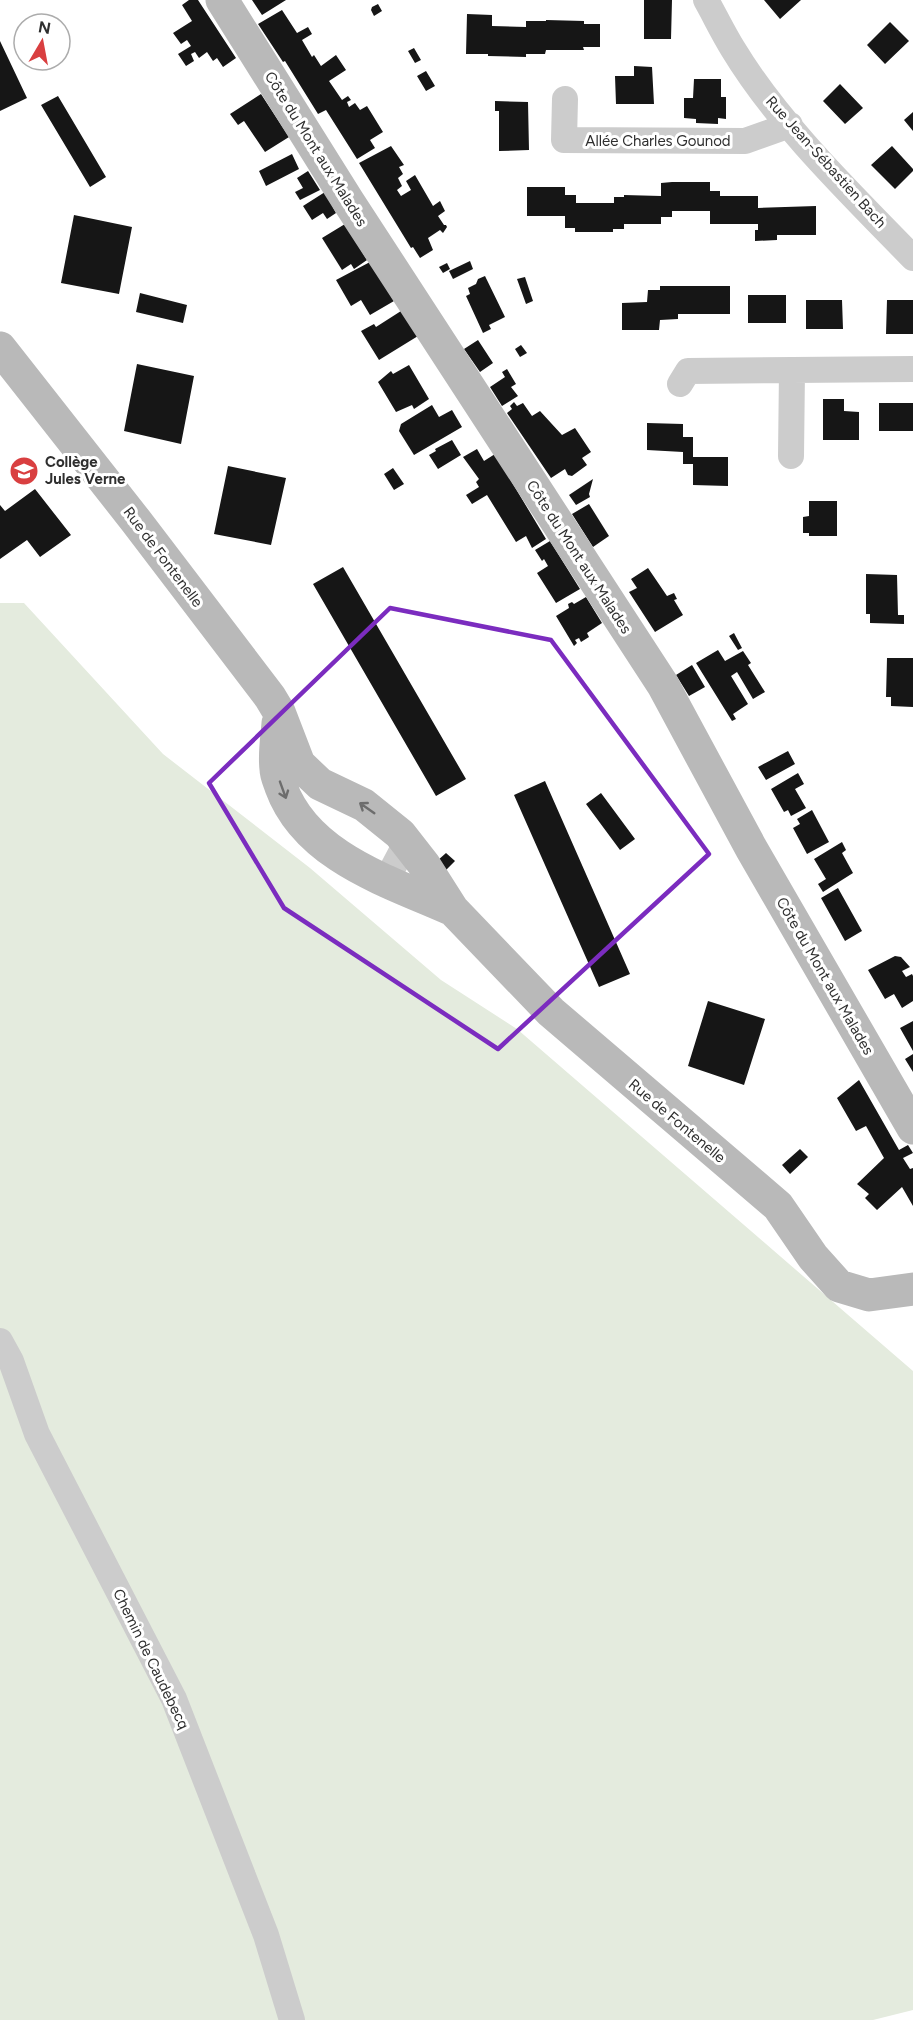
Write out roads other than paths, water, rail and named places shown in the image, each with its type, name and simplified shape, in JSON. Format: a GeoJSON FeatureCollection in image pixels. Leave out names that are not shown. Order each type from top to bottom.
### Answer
{"type":"FeatureCollection","features":[{"type":"Feature","properties":{"kind":"street","name":"Côte du Mont aux Malades"},"geometry":{"type":"LineString","coordinates":[[222,0],[361,221],[663,685],[751,848],[913,1128]]}},
{"type":"Feature","properties":{"kind":"street","name":"Rue Jean-Sébastien Bach"},"geometry":{"type":"LineString","coordinates":[[706,0],[733,50],[772,103],[842,184],[913,258]]}},
{"type":"Feature","properties":{"kind":"street","name":"Allée Charles Gounod"},"geometry":{"type":"LineString","coordinates":[[565,99],[564,140],[746,141],[790,125]]}},
{"type":"Feature","properties":{"kind":"street","name":"Rue de Fontenelle"},"geometry":{"type":"LineString","coordinates":[[0,348],[253,674],[279,712],[299,764],[320,784],[364,805],[400,834],[425,866],[453,910],[551,1012],[778,1206],[813,1257],[839,1286],[869,1295],[913,1289]]}},
{"type":"Feature","properties":{"kind":"street"},"geometry":{"type":"LineString","coordinates":[[680,384],[688,371],[913,369]]}},
{"type":"Feature","properties":{"kind":"street"},"geometry":{"type":"LineString","coordinates":[[791,456],[792,370]]}},
{"type":"Feature","properties":{"kind":"street","name":"Rue de Fontenelle"},"geometry":{"type":"LineString","coordinates":[[279,712],[276,770],[286,799],[304,827],[351,863],[453,910]]}},
{"type":"Feature","properties":{"kind":"street"},"geometry":{"type":"LineString","coordinates":[[386,881],[406,843]]}},
{"type":"Feature","properties":{"kind":"street","name":"Chemin de Caudebecq"},"geometry":{"type":"LineString","coordinates":[[0,1341],[11,1361],[37,1434],[174,1699],[266,1935],[292,2020]]}},
{"type":"Feature","properties":{"kind":"place","name":"Collège Jules Verne"},"geometry":{"type":"Point","coordinates":[24,471]}}]}
